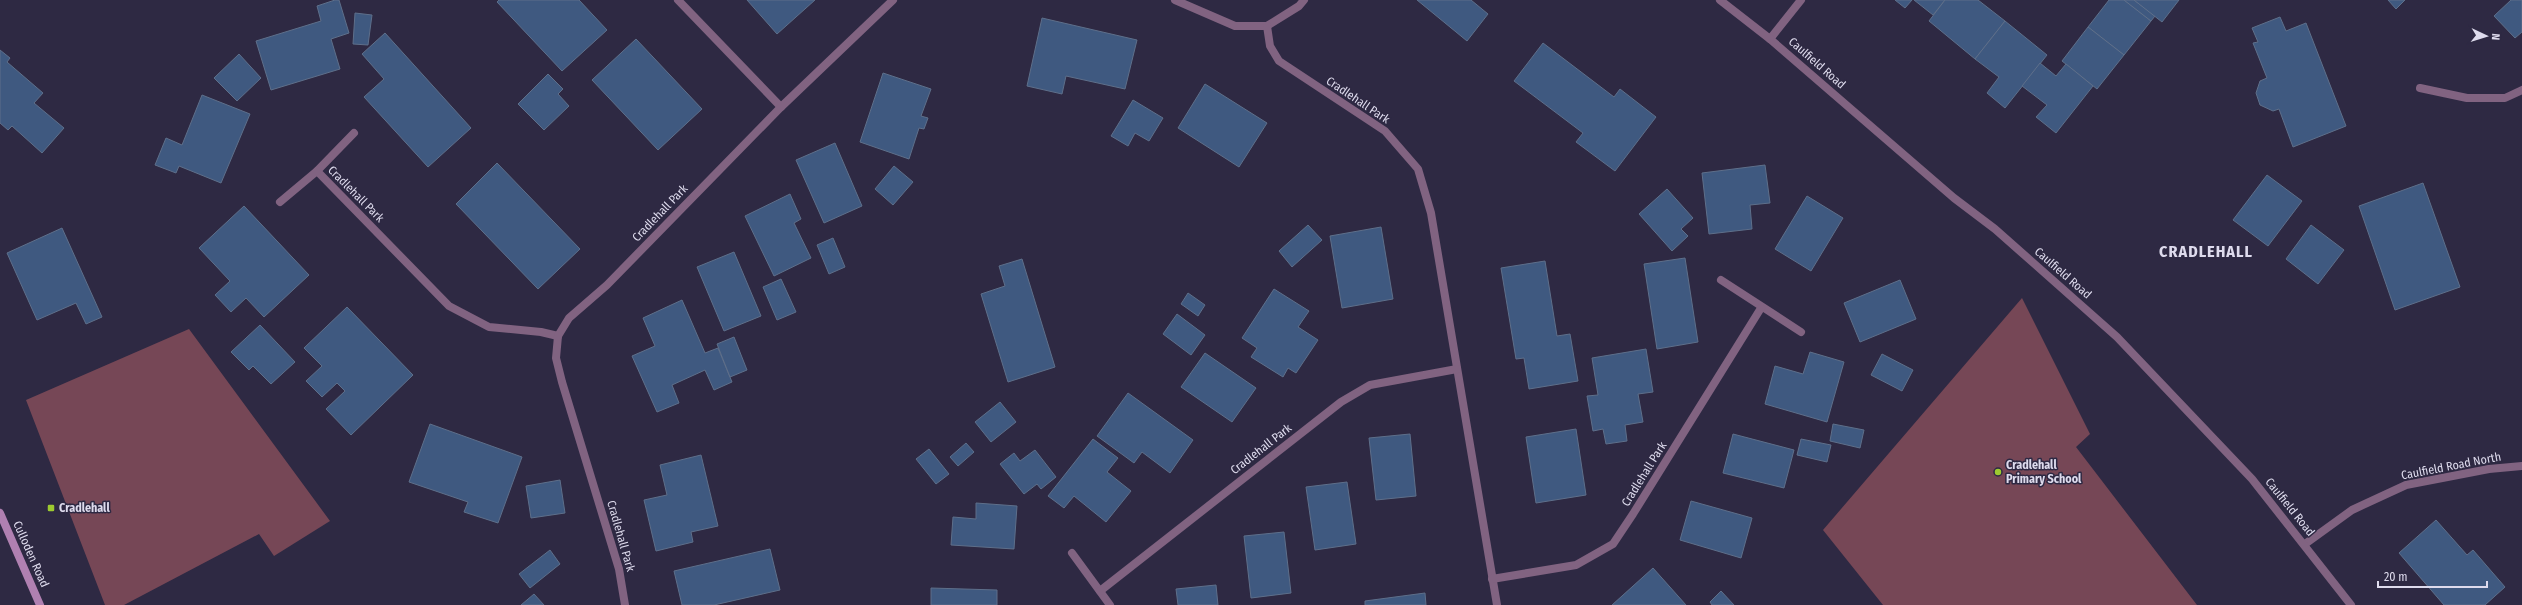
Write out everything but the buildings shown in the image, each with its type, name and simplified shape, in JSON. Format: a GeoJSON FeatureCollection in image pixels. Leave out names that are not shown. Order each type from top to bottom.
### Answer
{"type":"FeatureCollection","features":[{"type":"Feature","properties":{"kind":"main road","name":"Culloden Road"},"geometry":{"type":"LineString","coordinates":[[0,513],[40,605]]}},
{"type":"Feature","properties":{"kind":"street"},"geometry":{"type":"LineString","coordinates":[[678,0],[781,107]]}},
{"type":"Feature","properties":{"kind":"street","name":"Cradlehall Park"},"geometry":{"type":"LineString","coordinates":[[625,605],[619,569],[556,358],[558,336],[570,318],[607,285],[781,107],[893,0]]}},
{"type":"Feature","properties":{"kind":"street"},"geometry":{"type":"LineString","coordinates":[[1175,0],[1235,26],[1267,26],[1299,6],[1304,0]]}},
{"type":"Feature","properties":{"kind":"street","name":"Caulfield Road"},"geometry":{"type":"LineString","coordinates":[[1720,0],[1770,39],[1954,198],[1995,229],[2117,337],[2252,480],[2305,544],[2351,605]]}},
{"type":"Feature","properties":{"kind":"street"},"geometry":{"type":"LineString","coordinates":[[1770,39],[1801,0]]}},
{"type":"Feature","properties":{"kind":"street","name":"Cradlehall Park"},"geometry":{"type":"LineString","coordinates":[[1267,26],[1270,46],[1279,61],[1385,131],[1418,169],[1431,213],[1497,605]]}},
{"type":"Feature","properties":{"kind":"street"},"geometry":{"type":"LineString","coordinates":[[2420,88],[2467,98],[2505,98],[2522,90]]}},
{"type":"Feature","properties":{"kind":"street","name":"Cradlehall Park"},"geometry":{"type":"LineString","coordinates":[[280,202],[317,171],[354,133]]}},
{"type":"Feature","properties":{"kind":"street","name":"Cradlehall Park"},"geometry":{"type":"LineString","coordinates":[[317,171],[449,306],[489,327],[541,332],[558,336]]}},
{"type":"Feature","properties":{"kind":"street"},"geometry":{"type":"LineString","coordinates":[[1721,280],[1761,308],[1802,332]]}},
{"type":"Feature","properties":{"kind":"street","name":"Cradlehall Park"},"geometry":{"type":"LineString","coordinates":[[1492,579],[1576,565],[1613,544],[1634,514],[1761,308]]}},
{"type":"Feature","properties":{"kind":"street","name":"Cradlehall Park"},"geometry":{"type":"LineString","coordinates":[[1100,591],[1340,402],[1370,385],[1457,369]]}},
{"type":"Feature","properties":{"kind":"street","name":"Caulfield Road North"},"geometry":{"type":"LineString","coordinates":[[2305,544],[2352,510],[2406,485],[2489,469],[2522,466]]}},
{"type":"Feature","properties":{"kind":"street"},"geometry":{"type":"LineString","coordinates":[[1072,553],[1110,605]]}},
{"type":"Feature","properties":{"kind":"shaded area","name":"Cradlehall Primary School"},"geometry":{"type":"Polygon","coordinates":[[[2022,298],[2090,434],[2076,447],[2197,605],[1883,605],[1823,530],[2022,298]]]}},
{"type":"Feature","properties":{"kind":"shaded area"},"geometry":{"type":"Polygon","coordinates":[[[189,329],[330,521],[274,556],[259,534],[124,605],[105,605],[26,400],[189,329]]]}},
{"type":"Feature","properties":{"kind":"place","name":"Cradlehall Primary School"},"geometry":{"type":"Point","coordinates":[1998,472]}},
{"type":"Feature","properties":{"kind":"place","name":"Cradlehall"},"geometry":{"type":"Point","coordinates":[51,508]}},
{"type":"Feature","properties":{"kind":"district","name":"CRADLEHALL"},"geometry":{"type":"Point","coordinates":[2206,251]}}]}
